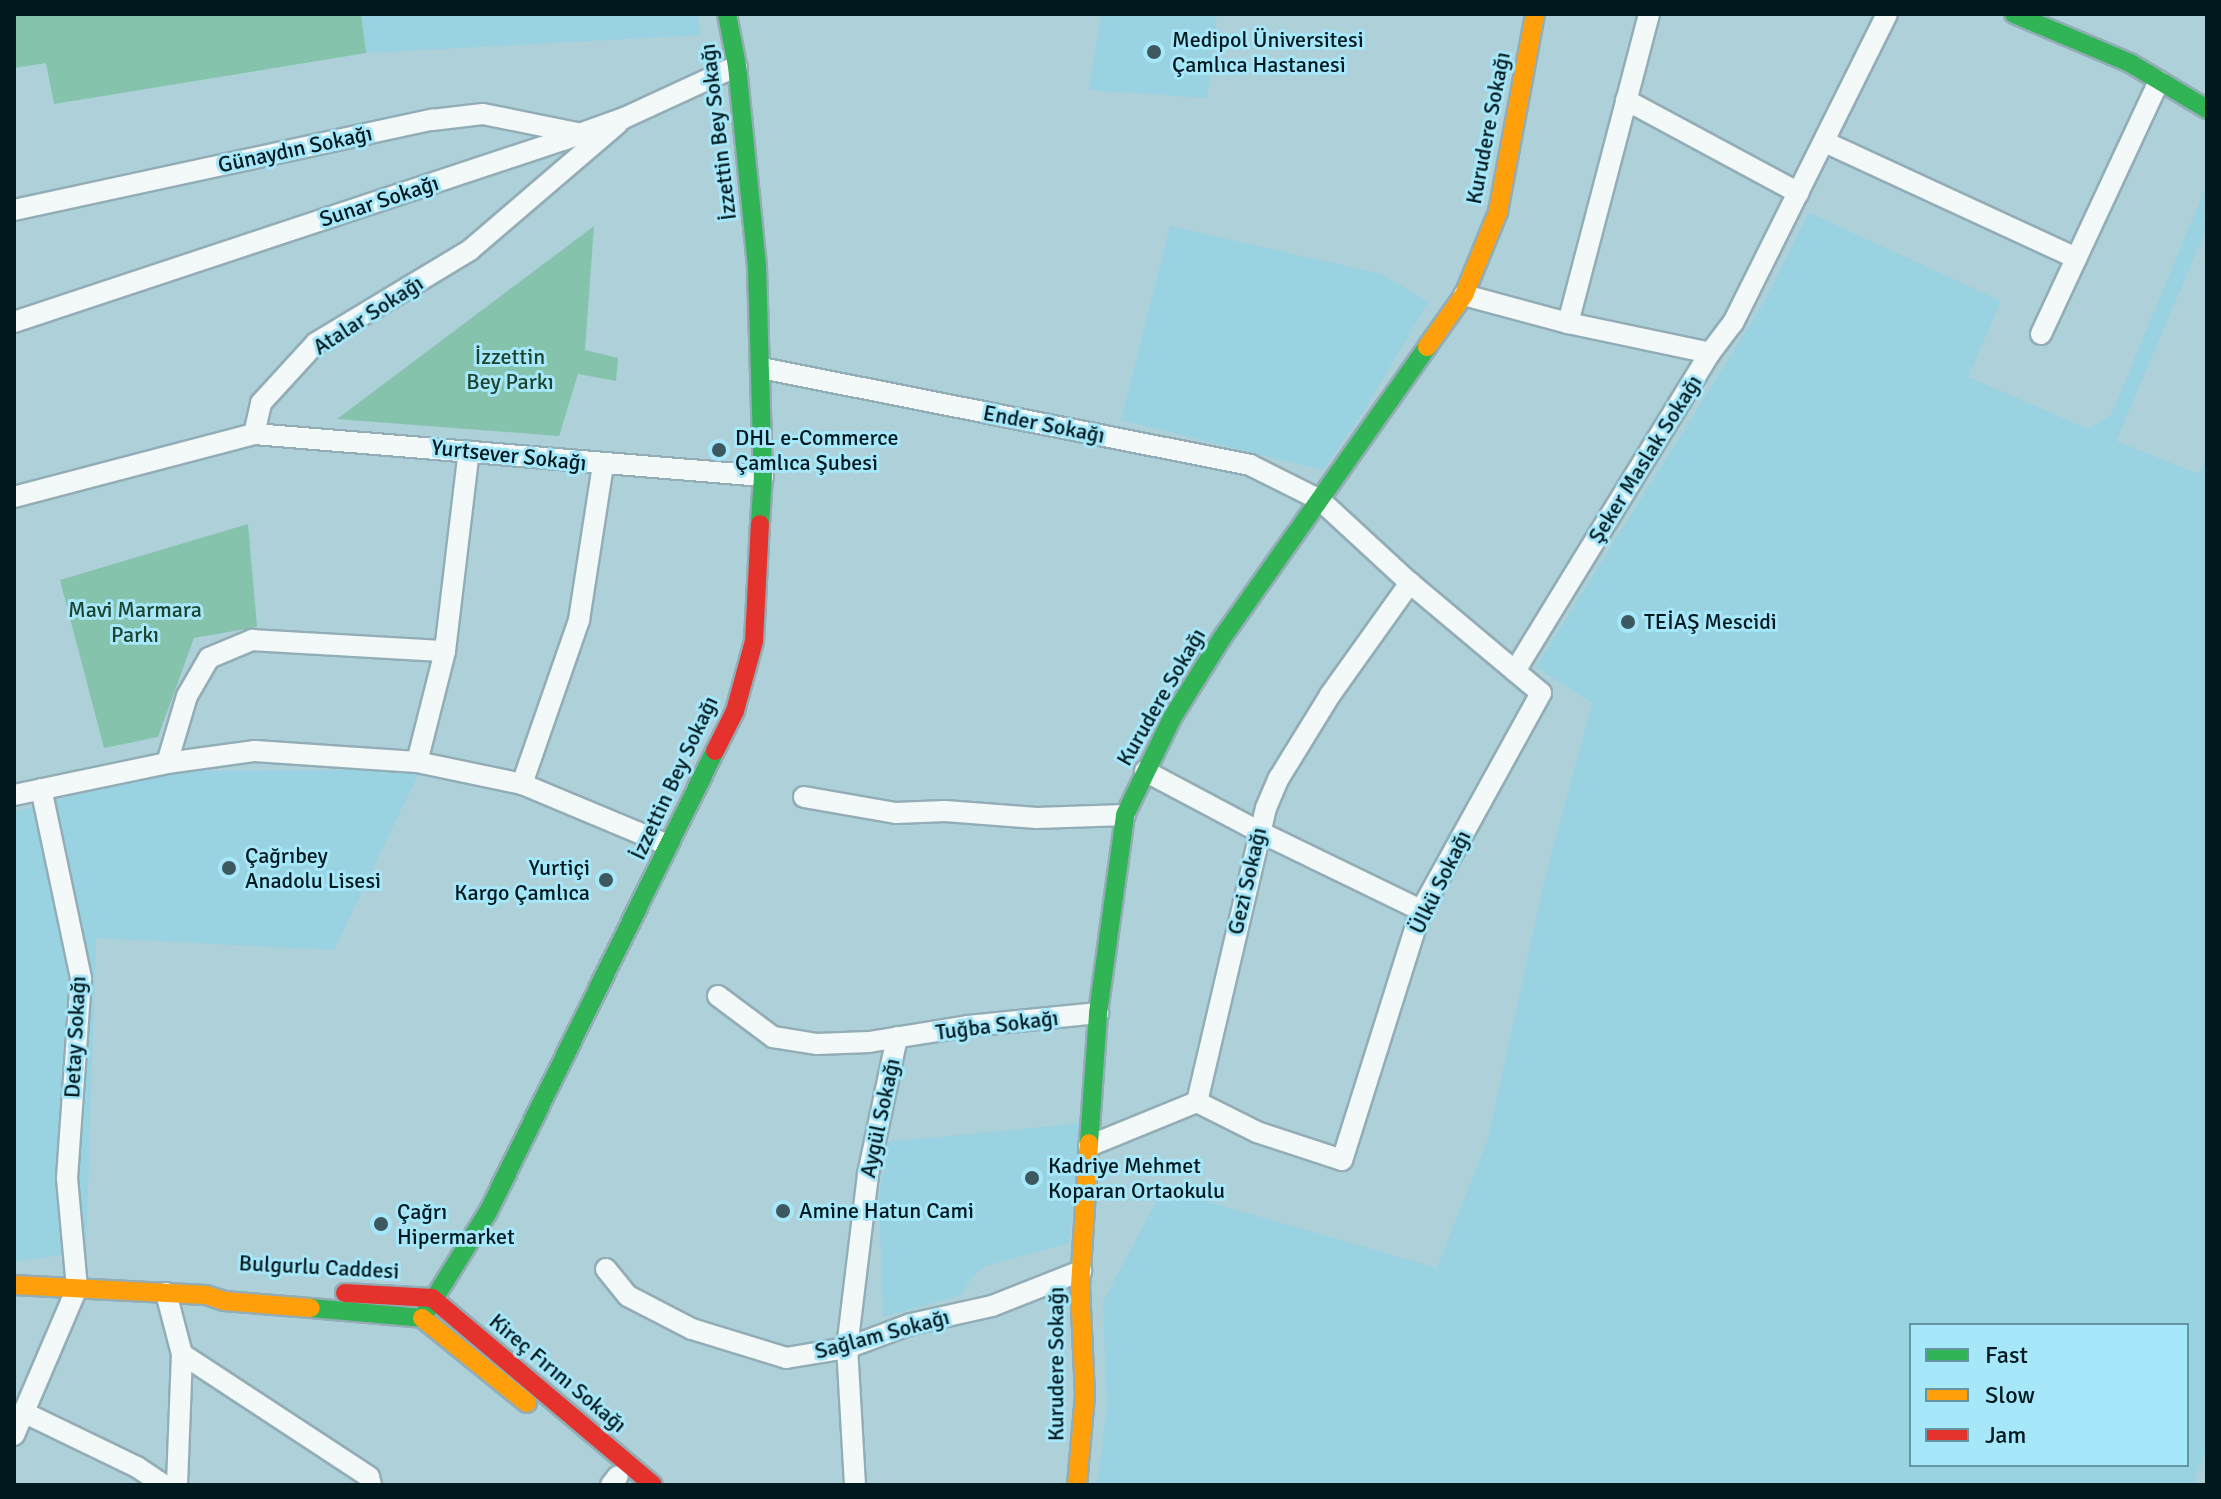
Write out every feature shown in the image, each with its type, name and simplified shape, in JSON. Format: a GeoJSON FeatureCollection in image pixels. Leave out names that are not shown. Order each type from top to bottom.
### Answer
{"type":"FeatureCollection","features":[{"type":"Feature","properties":{"kind":"street","name":"İzzettin Bey Sokağı"},"geometry":{"type":"LineString","coordinates":[[422,1318],[488,1212],[735,711],[754,641],[763,476],[757,267],[737,66],[727,14]]}},
{"type":"Feature","properties":{"kind":"street","name":"Kurudere Sokağı"},"geometry":{"type":"LineString","coordinates":[[1077,1485],[1085,1396],[1081,1271],[1098,1013],[1125,815],[1172,718],[1230,625],[1464,295],[1498,212],[1535,14]]}},
{"type":"Feature","properties":{"kind":"street"},"geometry":{"type":"LineString","coordinates":[[1568,323],[1649,14]]}},
{"type":"Feature","properties":{"kind":"street","name":"Şeker Maslak Sokağı"},"geometry":{"type":"LineString","coordinates":[[1515,671],[1710,353],[1733,323],[1887,14]]}},
{"type":"Feature","properties":{"kind":"street"},"geometry":{"type":"LineString","coordinates":[[2014,14],[2130,63],[2207,109]]}},
{"type":"Feature","properties":{"kind":"street","name":"Sunar Sokağı"},"geometry":{"type":"LineString","coordinates":[[14,322],[624,118],[737,66]]}},
{"type":"Feature","properties":{"kind":"street"},"geometry":{"type":"LineString","coordinates":[[2041,334],[2159,81]]}},
{"type":"Feature","properties":{"kind":"street"},"geometry":{"type":"LineString","coordinates":[[1626,100],[1799,193]]}},
{"type":"Feature","properties":{"kind":"street","name":"Günaydın Sokağı"},"geometry":{"type":"LineString","coordinates":[[14,210],[444,119],[483,114],[577,133]]}},
{"type":"Feature","properties":{"kind":"street","name":"Atalar Sokağı"},"geometry":{"type":"LineString","coordinates":[[254,434],[261,403],[316,343],[470,250],[624,118]]}},
{"type":"Feature","properties":{"kind":"street"},"geometry":{"type":"LineString","coordinates":[[1825,142],[2076,258]]}},
{"type":"Feature","properties":{"kind":"street"},"geometry":{"type":"LineString","coordinates":[[1464,295],[1568,323],[1710,353]]}},
{"type":"Feature","properties":{"kind":"street","name":"Ender Sokağı"},"geometry":{"type":"LineString","coordinates":[[761,368],[1250,465],[1320,500]]}},
{"type":"Feature","properties":{"kind":"street"},"geometry":{"type":"LineString","coordinates":[[14,497],[254,434]]}},
{"type":"Feature","properties":{"kind":"street","name":"Yurtsever Sokağı"},"geometry":{"type":"LineString","coordinates":[[254,434],[763,476]]}},
{"type":"Feature","properties":{"kind":"street"},"geometry":{"type":"LineString","coordinates":[[417,762],[445,651],[469,451]]}},
{"type":"Feature","properties":{"kind":"street"},"geometry":{"type":"LineString","coordinates":[[522,784],[533,760],[579,620],[603,465]]}},
{"type":"Feature","properties":{"kind":"street"},"geometry":{"type":"LineString","coordinates":[[1320,500],[1410,583],[1515,671]]}},
{"type":"Feature","properties":{"kind":"street","name":"Gezi Sokağı"},"geometry":{"type":"LineString","coordinates":[[1197,1102],[1258,831],[1279,778],[1410,583]]}},
{"type":"Feature","properties":{"kind":"street"},"geometry":{"type":"LineString","coordinates":[[167,763],[187,696],[209,658],[252,640],[445,651]]}},
{"type":"Feature","properties":{"kind":"street","name":"Ülkü Sokağı"},"geometry":{"type":"LineString","coordinates":[[1197,1102],[1257,1132],[1342,1160],[1421,910],[1541,693],[1515,671]]}},
{"type":"Feature","properties":{"kind":"street"},"geometry":{"type":"LineString","coordinates":[[14,795],[167,763],[255,751],[417,762],[522,784],[668,845]]}},
{"type":"Feature","properties":{"kind":"street"},"geometry":{"type":"LineString","coordinates":[[1145,771],[1258,831],[1421,910]]}},
{"type":"Feature","properties":{"kind":"street","name":"Detay Sokağı"},"geometry":{"type":"LineString","coordinates":[[41,789],[81,978],[67,1178],[77,1288]]}},
{"type":"Feature","properties":{"kind":"street"},"geometry":{"type":"LineString","coordinates":[[804,797],[896,813],[945,811],[1037,818],[1125,815]]}},
{"type":"Feature","properties":{"kind":"street","name":"Tuğba Sokağı"},"geometry":{"type":"LineString","coordinates":[[718,996],[773,1037],[817,1044],[1098,1013]]}},
{"type":"Feature","properties":{"kind":"street","name":"Aygül Sokağı"},"geometry":{"type":"LineString","coordinates":[[855,1485],[847,1348],[868,1174],[897,1037]]}},
{"type":"Feature","properties":{"kind":"street"},"geometry":{"type":"LineString","coordinates":[[1089,1146],[1197,1102]]}},
{"type":"Feature","properties":{"kind":"street","name":"Sağlam Sokağı"},"geometry":{"type":"LineString","coordinates":[[606,1269],[628,1296],[692,1329],[786,1358],[847,1348],[911,1324],[992,1306],[1081,1271]]}},
{"type":"Feature","properties":{"kind":"street","name":"Bulgurlu Caddesi"},"geometry":{"type":"LineString","coordinates":[[14,1285],[206,1295],[224,1301],[422,1318]]}},
{"type":"Feature","properties":{"kind":"street","name":"Bulgurlu Caddesi"},"geometry":{"type":"LineString","coordinates":[[206,1295],[224,1286],[432,1298]]}},
{"type":"Feature","properties":{"kind":"street"},"geometry":{"type":"LineString","coordinates":[[14,1435],[77,1288]]}},
{"type":"Feature","properties":{"kind":"street"},"geometry":{"type":"LineString","coordinates":[[166,1293],[182,1354],[177,1485]]}},
{"type":"Feature","properties":{"kind":"street","name":"Kireç Fırını Sokağı"},"geometry":{"type":"LineString","coordinates":[[432,1298],[653,1485]]}},
{"type":"Feature","properties":{"kind":"street","name":"Kireç Fırını Sokağı"},"geometry":{"type":"LineString","coordinates":[[422,1318],[619,1482]]}},
{"type":"Feature","properties":{"kind":"street"},"geometry":{"type":"LineString","coordinates":[[182,1354],[369,1477],[371,1485]]}},
{"type":"Feature","properties":{"kind":"street"},"geometry":{"type":"LineString","coordinates":[[23,1412],[137,1467],[164,1485]]}},
{"type":"Feature","properties":{"kind":"shaded area"},"geometry":{"type":"Polygon","coordinates":[[[361,14],[698,14],[700,35],[366,53],[361,14]]]}},
{"type":"Feature","properties":{"kind":"shaded area","name":"Medipol Üniversitesi Çamlıca Hastanesi"},"geometry":{"type":"Polygon","coordinates":[[[1101,14],[1217,14],[1207,98],[1089,90],[1101,14]]]}},
{"type":"Feature","properties":{"kind":"shaded area"},"geometry":{"type":"Polygon","coordinates":[[[2207,185],[2207,227],[2116,441],[2199,474],[2207,455],[2207,1447],[2193,1485],[1097,1485],[1107,1407],[1103,1302],[1163,1189],[1437,1268],[1488,1139],[1544,882],[1592,703],[1536,667],[1760,309],[1809,213],[2001,301],[1968,377],[2088,429],[2111,415],[2207,185]]]}},
{"type":"Feature","properties":{"kind":"shaded area"},"geometry":{"type":"Polygon","coordinates":[[[1170,226],[1381,274],[1428,302],[1364,411],[1323,470],[1121,420],[1170,226]]]}},
{"type":"Feature","properties":{"kind":"shaded area"},"geometry":{"type":"Polygon","coordinates":[[[420,770],[334,950],[96,938],[86,1251],[14,1262],[14,812],[162,771],[420,770]]]}},
{"type":"Feature","properties":{"kind":"shaded area"},"geometry":{"type":"Polygon","coordinates":[[[1082,1123],[1069,1243],[985,1266],[972,1277],[961,1295],[883,1317],[879,1197],[887,1142],[1082,1123]]]}},
{"type":"Feature","properties":{"kind":"green space"},"geometry":{"type":"Polygon","coordinates":[[[14,14],[361,14],[366,53],[54,104],[46,63],[14,68],[14,14]]]}},
{"type":"Feature","properties":{"kind":"green space","name":"İzzettin Bey Parkı"},"geometry":{"type":"Polygon","coordinates":[[[594,226],[585,350],[618,358],[616,381],[578,374],[559,436],[337,419],[594,226]]]}},
{"type":"Feature","properties":{"kind":"green space","name":"Mavi Marmara Parkı"},"geometry":{"type":"Polygon","coordinates":[[[248,524],[257,627],[194,638],[158,737],[104,748],[60,580],[248,524]]]}},
{"type":"Feature","properties":{"kind":"traffic: fast"},"geometry":{"type":"LineString","coordinates":[[727,14],[737,66],[757,267],[763,476],[760,524]]}},
{"type":"Feature","properties":{"kind":"traffic: fast"},"geometry":{"type":"LineString","coordinates":[[2014,14],[2130,63],[2207,109]]}},
{"type":"Feature","properties":{"kind":"traffic: fast"},"geometry":{"type":"LineString","coordinates":[[1089,1143],[1098,1013],[1125,815],[1172,718],[1222,638],[1427,347]]}},
{"type":"Feature","properties":{"kind":"traffic: fast"},"geometry":{"type":"LineString","coordinates":[[422,1318],[488,1212],[715,751]]}},
{"type":"Feature","properties":{"kind":"traffic: fast"},"geometry":{"type":"LineString","coordinates":[[311,1308],[422,1318]]}},
{"type":"Feature","properties":{"kind":"traffic: slow"},"geometry":{"type":"LineString","coordinates":[[1427,347],[1464,295],[1498,212],[1535,14]]}},
{"type":"Feature","properties":{"kind":"traffic: slow"},"geometry":{"type":"LineString","coordinates":[[1077,1485],[1085,1396],[1080,1286],[1089,1143]]}},
{"type":"Feature","properties":{"kind":"traffic: slow"},"geometry":{"type":"LineString","coordinates":[[14,1285],[206,1295],[224,1301],[311,1308]]}},
{"type":"Feature","properties":{"kind":"traffic: slow"},"geometry":{"type":"LineString","coordinates":[[422,1318],[527,1403]]}},
{"type":"Feature","properties":{"kind":"traffic: jam"},"geometry":{"type":"LineString","coordinates":[[715,751],[735,711],[754,641],[760,524]]}},
{"type":"Feature","properties":{"kind":"traffic: jam"},"geometry":{"type":"LineString","coordinates":[[345,1293],[432,1298]]}},
{"type":"Feature","properties":{"kind":"traffic: jam"},"geometry":{"type":"LineString","coordinates":[[432,1298],[653,1485]]}},
{"type":"Feature","properties":{"kind":"place","name":"Medipol Üniversitesi Çamlıca Hastanesi"},"geometry":{"type":"Point","coordinates":[1154,52]}},
{"type":"Feature","properties":{"kind":"place","name":"DHL e-Commerce Çamlıca Şubesi"},"geometry":{"type":"Point","coordinates":[719,450]}},
{"type":"Feature","properties":{"kind":"place","name":"TEİAŞ Mescidi"},"geometry":{"type":"Point","coordinates":[1628,622]}},
{"type":"Feature","properties":{"kind":"place","name":"Çağrıbey Anadolu Lisesi"},"geometry":{"type":"Point","coordinates":[229,868]}},
{"type":"Feature","properties":{"kind":"place","name":"Yurtiçi Kargo Çamlıca"},"geometry":{"type":"Point","coordinates":[606,880]}},
{"type":"Feature","properties":{"kind":"place","name":"Kadriye Mehmet Koparan Ortaokulu"},"geometry":{"type":"Point","coordinates":[1032,1178]}},
{"type":"Feature","properties":{"kind":"place","name":"Amine Hatun Cami"},"geometry":{"type":"Point","coordinates":[783,1211]}},
{"type":"Feature","properties":{"kind":"place","name":"Çağrı Hipermarket"},"geometry":{"type":"Point","coordinates":[381,1224]}}]}
